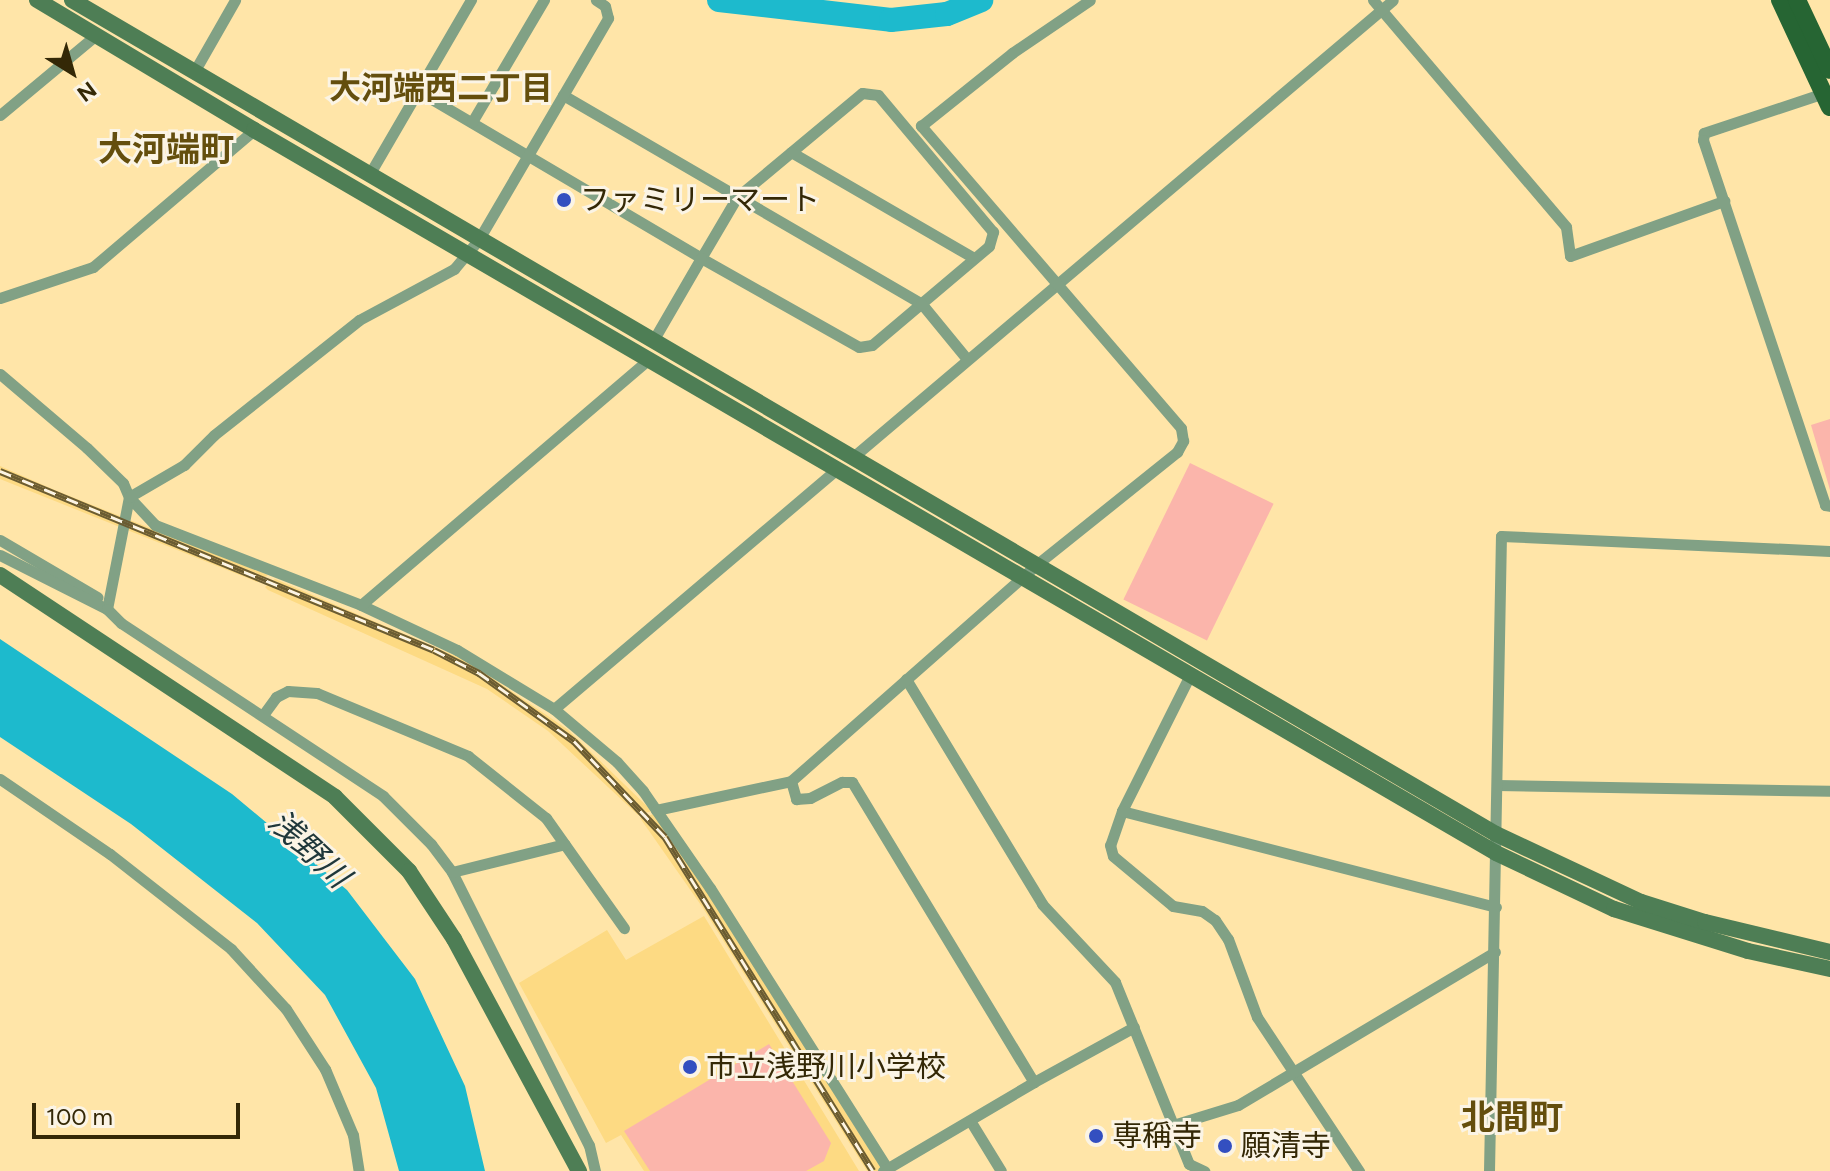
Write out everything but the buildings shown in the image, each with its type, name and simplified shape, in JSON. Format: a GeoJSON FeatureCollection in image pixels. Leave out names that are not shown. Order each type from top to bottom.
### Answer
{"type":"FeatureCollection","features":[{"type":"Feature","properties":{"kind":"main road"},"geometry":{"type":"LineString","coordinates":[[1780,0],[1828,97]]}},
{"type":"Feature","properties":{"kind":"main road"},"geometry":{"type":"LineString","coordinates":[[1797,0],[1830,70]]}},
{"type":"Feature","properties":{"kind":"street"},"geometry":{"type":"LineString","coordinates":[[37,0],[254,130],[1496,853],[1564,888],[1663,926],[1748,951],[1830,969]]}},
{"type":"Feature","properties":{"kind":"street"},"geometry":{"type":"LineString","coordinates":[[72,0],[1496,834],[1641,902],[1705,922],[1830,952]]}},
{"type":"Feature","properties":{"kind":"street"},"geometry":{"type":"LineString","coordinates":[[194,72],[235,0]]}},
{"type":"Feature","properties":{"kind":"street"},"geometry":{"type":"LineString","coordinates":[[369,175],[471,0]]}},
{"type":"Feature","properties":{"kind":"street"},"geometry":{"type":"LineString","coordinates":[[472,122],[544,0]]}},
{"type":"Feature","properties":{"kind":"street"},"geometry":{"type":"LineString","coordinates":[[107,606],[129,497],[184,465],[214,435],[359,320],[454,269],[479,239],[608,18],[605,6],[596,0]]}},
{"type":"Feature","properties":{"kind":"street"},"geometry":{"type":"LineString","coordinates":[[656,810],[791,781],[1036,565],[1177,452],[1183,441],[1181,428],[921,126],[1012,53],[1090,0]]}},
{"type":"Feature","properties":{"kind":"street"},"geometry":{"type":"LineString","coordinates":[[1373,0],[1566,227],[1570,256],[1724,201]]}},
{"type":"Feature","properties":{"kind":"street"},"geometry":{"type":"LineString","coordinates":[[853,457],[1393,0]]}},
{"type":"Feature","properties":{"kind":"street"},"geometry":{"type":"LineString","coordinates":[[0,115],[96,35]]}},
{"type":"Feature","properties":{"kind":"street"},"geometry":{"type":"LineString","coordinates":[[418,91],[701,258],[859,347],[872,345],[989,246],[993,232],[878,95],[862,93],[737,197],[701,258],[654,339]]}},
{"type":"Feature","properties":{"kind":"street"},"geometry":{"type":"LineString","coordinates":[[563,95],[921,303],[967,359]]}},
{"type":"Feature","properties":{"kind":"street"},"geometry":{"type":"LineString","coordinates":[[1828,97],[1704,133],[1703,140],[1825,505],[1830,506]]}},
{"type":"Feature","properties":{"kind":"street"},"geometry":{"type":"LineString","coordinates":[[0,298],[93,267],[254,130]]}},
{"type":"Feature","properties":{"kind":"street"},"geometry":{"type":"LineString","coordinates":[[791,152],[974,258]]}},
{"type":"Feature","properties":{"kind":"street"},"geometry":{"type":"LineString","coordinates":[[361,605],[649,359]]}},
{"type":"Feature","properties":{"kind":"street"},"geometry":{"type":"LineString","coordinates":[[0,374],[123,483],[129,497],[155,525],[361,605],[457,650],[554,709],[617,762],[656,810],[886,1170],[1134,1027]]}},
{"type":"Feature","properties":{"kind":"street"},"geometry":{"type":"LineString","coordinates":[[554,709],[837,469]]}},
{"type":"Feature","properties":{"kind":"street"},"geometry":{"type":"LineString","coordinates":[[1489,1171],[1501,536],[1830,551]]}},
{"type":"Feature","properties":{"kind":"street"},"geometry":{"type":"LineString","coordinates":[[0,540],[107,606],[121,623],[383,796],[408,819],[452,872],[589,1145],[595,1171]]}},
{"type":"Feature","properties":{"kind":"street"},"geometry":{"type":"LineString","coordinates":[[0,555],[107,606]]}},
{"type":"Feature","properties":{"kind":"street"},"geometry":{"type":"LineString","coordinates":[[0,575],[335,797],[409,871],[454,939],[577,1170]]}},
{"type":"Feature","properties":{"kind":"street"},"geometry":{"type":"LineString","coordinates":[[1190,675],[1122,811],[1110,845],[1113,856],[1173,906],[1202,911],[1215,920],[1228,939],[1257,1017],[1359,1171]]}},
{"type":"Feature","properties":{"kind":"street"},"geometry":{"type":"LineString","coordinates":[[906,679],[1042,904],[1107,970],[1134,1027],[1189,1164],[1204,1171]]}},
{"type":"Feature","properties":{"kind":"street"},"geometry":{"type":"LineString","coordinates":[[263,715],[276,697],[303,690],[468,756],[535,806],[624,928]]}},
{"type":"Feature","properties":{"kind":"street"},"geometry":{"type":"LineString","coordinates":[[0,779],[110,854],[231,949],[250,969],[286,1009],[325,1069],[353,1135],[359,1171]]}},
{"type":"Feature","properties":{"kind":"street"},"geometry":{"type":"LineString","coordinates":[[791,781],[796,799],[810,798],[842,782],[852,782],[1034,1082]]}},
{"type":"Feature","properties":{"kind":"street"},"geometry":{"type":"LineString","coordinates":[[1497,785],[1830,791]]}},
{"type":"Feature","properties":{"kind":"street"},"geometry":{"type":"LineString","coordinates":[[1122,811],[1496,907]]}},
{"type":"Feature","properties":{"kind":"street"},"geometry":{"type":"LineString","coordinates":[[452,872],[565,844]]}},
{"type":"Feature","properties":{"kind":"street"},"geometry":{"type":"LineString","coordinates":[[1173,1125],[1238,1105],[1495,952]]}},
{"type":"Feature","properties":{"kind":"street"},"geometry":{"type":"LineString","coordinates":[[971,1122],[1001,1171]]}},
{"type":"Feature","properties":{"kind":"shaded area"},"geometry":{"type":"Polygon","coordinates":[[[1830,419],[1830,490],[1811,425],[1830,419]]]}},
{"type":"Feature","properties":{"kind":"shaded area"},"geometry":{"type":"Polygon","coordinates":[[[1190,463],[1274,504],[1207,640],[1123,600],[1190,463]]]}},
{"type":"Feature","properties":{"kind":"shaded area"},"geometry":{"type":"Polygon","coordinates":[[[0,466],[268,575],[257,582],[0,479],[0,466]]]}},
{"type":"Feature","properties":{"kind":"shaded area"},"geometry":{"type":"Polygon","coordinates":[[[275,579],[467,661],[567,729],[652,811],[638,815],[548,731],[487,689],[268,590],[265,587],[275,579]]]}},
{"type":"Feature","properties":{"kind":"shaded area"},"geometry":{"type":"Polygon","coordinates":[[[654,814],[676,843],[883,1171],[867,1171],[703,908],[640,818],[654,814]]]}},
{"type":"Feature","properties":{"kind":"shaded area"},"geometry":{"type":"Polygon","coordinates":[[[704,916],[859,1171],[644,1171],[621,1135],[606,1143],[519,983],[607,930],[626,960],[704,916]]]}},
{"type":"Feature","properties":{"kind":"shaded area"},"geometry":{"type":"Polygon","coordinates":[[[769,1044],[831,1143],[824,1161],[806,1171],[650,1171],[624,1131],[769,1044]]]}},
{"type":"Feature","properties":{"kind":"water"},"geometry":{"type":"Polygon","coordinates":[[[0,639],[232,794],[347,890],[415,979],[465,1086],[485,1171],[399,1171],[376,1088],[325,995],[257,923],[131,824],[0,737],[0,639]]]}},
{"type":"Feature","properties":{"kind":"waterway"},"geometry":{"type":"LineString","coordinates":[[719,0],[891,20],[947,14],[981,0]]}},
{"type":"Feature","properties":{"kind":"railway"},"geometry":{"type":"LineString","coordinates":[[0,471],[434,650],[479,673],[574,741],[665,837],[873,1171]]}},
{"type":"Feature","properties":{"kind":"place","name":"ファミリーマート"},"geometry":{"type":"Point","coordinates":[564,200]}},
{"type":"Feature","properties":{"kind":"place","name":"市立浅野川小学校"},"geometry":{"type":"Point","coordinates":[690,1067]}},
{"type":"Feature","properties":{"kind":"place","name":"専稱寺"},"geometry":{"type":"Point","coordinates":[1096,1136]}},
{"type":"Feature","properties":{"kind":"place","name":"願清寺"},"geometry":{"type":"Point","coordinates":[1225,1146]}},
{"type":"Feature","properties":{"kind":"district","name":"大河端西二丁目"},"geometry":{"type":"Point","coordinates":[441,88]}},
{"type":"Feature","properties":{"kind":"district","name":"大河端町"},"geometry":{"type":"Point","coordinates":[166,150]}},
{"type":"Feature","properties":{"kind":"district","name":"北間町"},"geometry":{"type":"Point","coordinates":[1512,1118]}},
{"type":"Feature","properties":{"kind":"water label","name":"浅野川"},"geometry":{"type":"Point","coordinates":[309,849]}}]}
